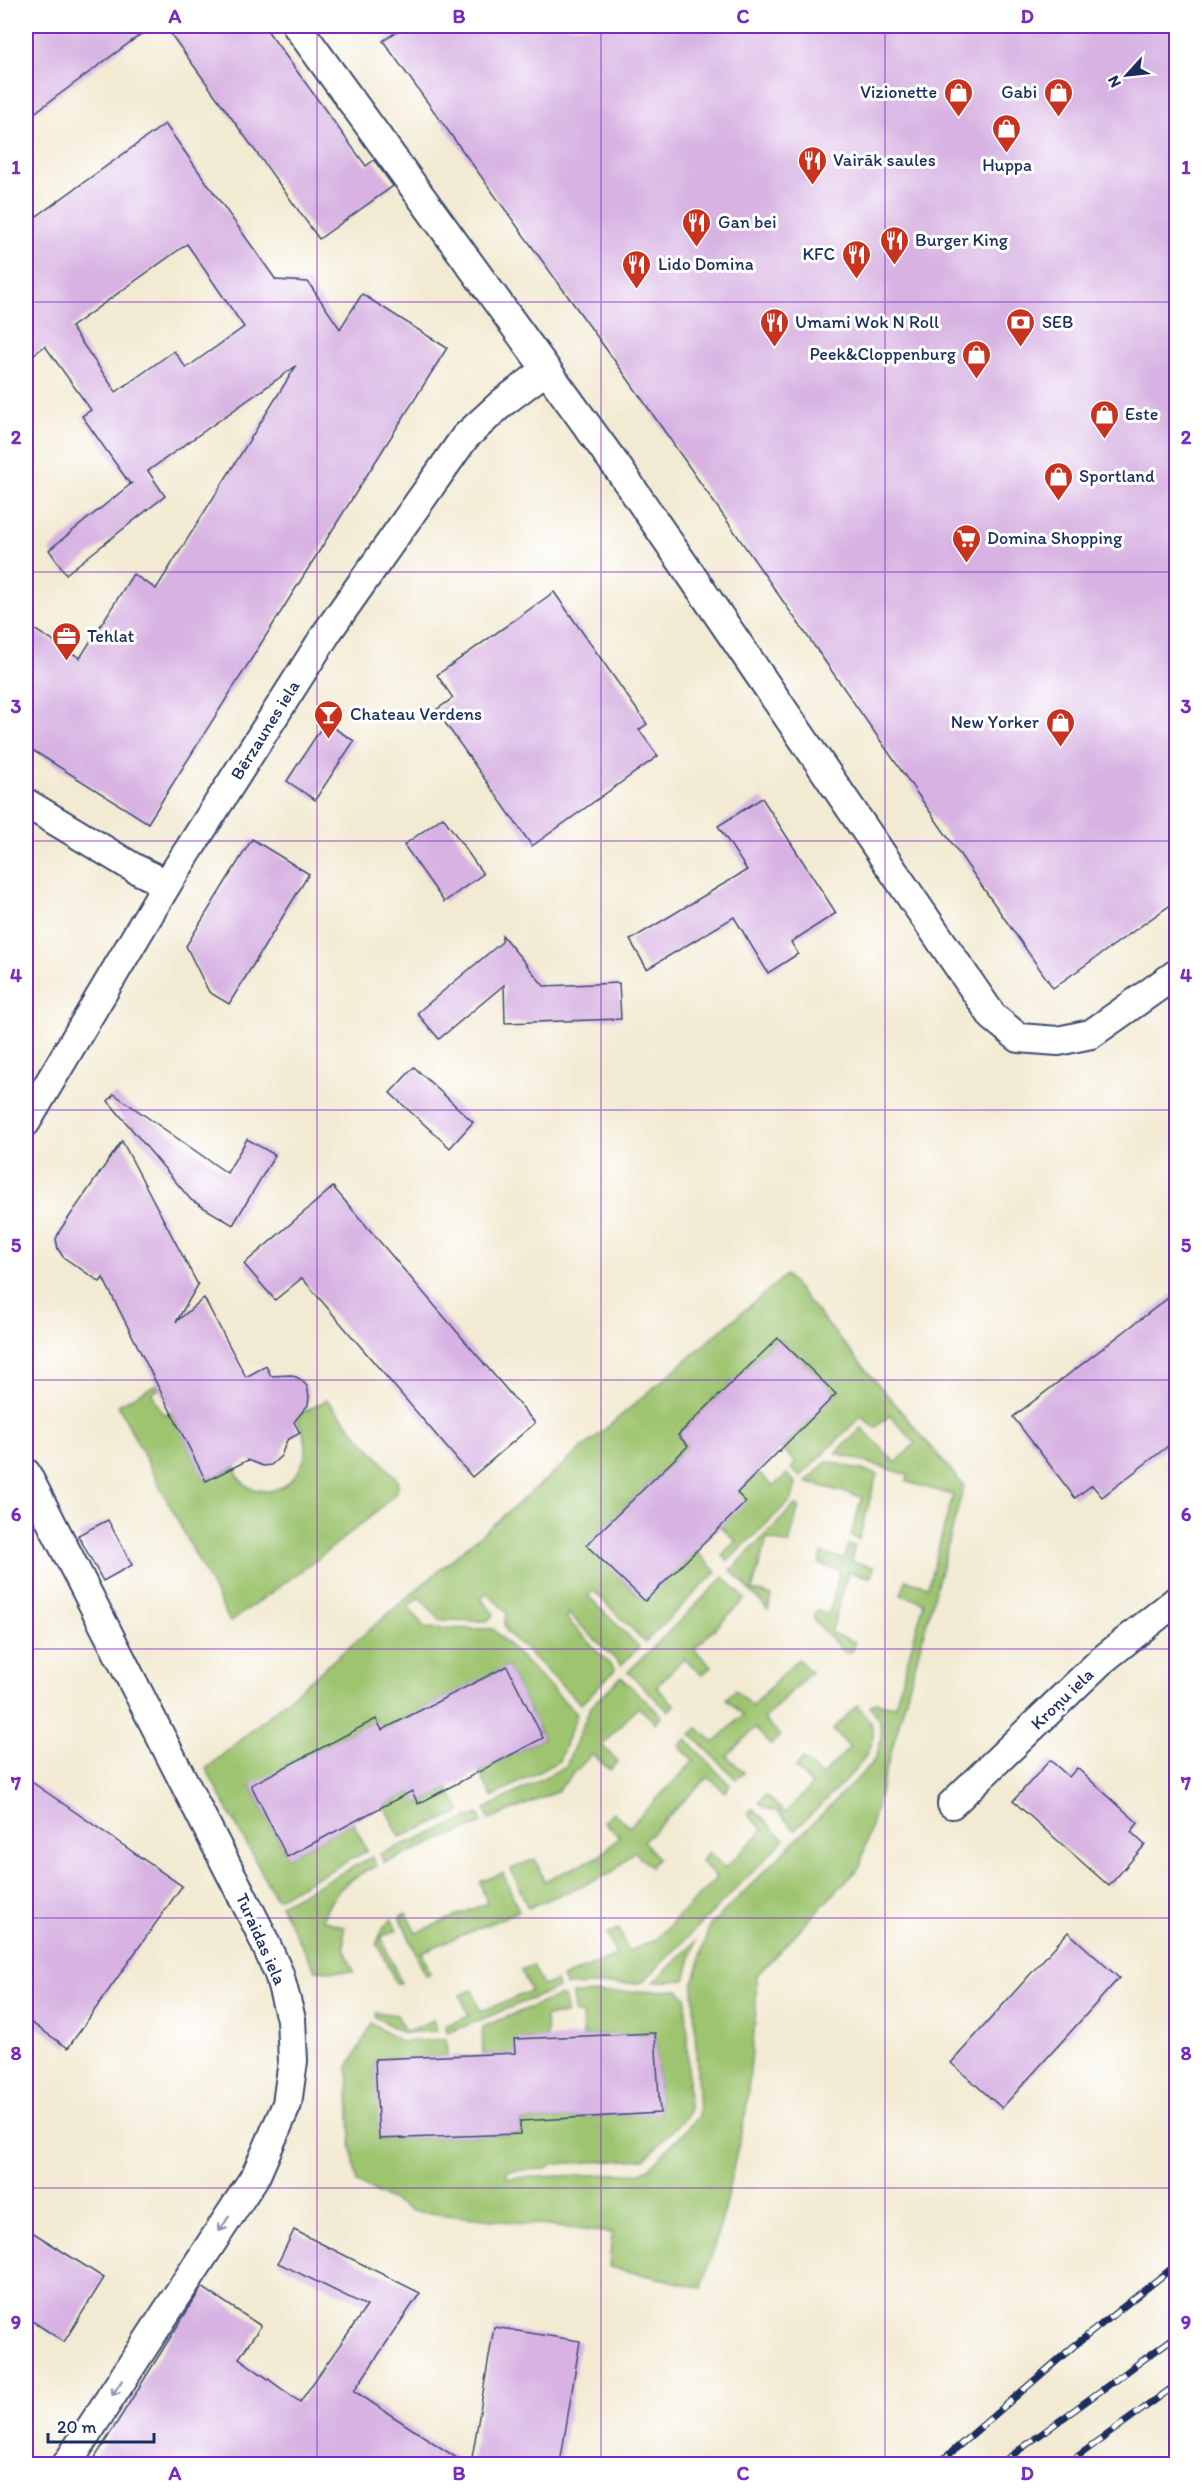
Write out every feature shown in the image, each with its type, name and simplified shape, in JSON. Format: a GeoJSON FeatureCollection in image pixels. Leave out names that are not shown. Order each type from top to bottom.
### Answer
{"type":"FeatureCollection","features":[{"type":"Feature","properties":{"kind":"street"},"geometry":{"type":"LineString","coordinates":[[297,26],[620,471],[993,1017],[1019,1038],[1058,1041],[1091,1034],[1176,974]]}},
{"type":"Feature","properties":{"kind":"street","name":"Bērzaunes iela"},"geometry":{"type":"LineString","coordinates":[[26,1122],[167,884],[328,631],[465,437],[502,403],[546,370]]}},
{"type":"Feature","properties":{"kind":"street"},"geometry":{"type":"LineString","coordinates":[[26,803],[134,868],[167,884]]}},
{"type":"Feature","properties":{"kind":"street","name":"Turaidas iela"},"geometry":{"type":"LineString","coordinates":[[26,1473],[253,1917],[279,1974],[291,2019],[293,2061],[287,2104],[256,2175],[67,2464]]}},
{"type":"Feature","properties":{"kind":"street","name":"Kroņu iela"},"geometry":{"type":"LineString","coordinates":[[952,1804],[1101,1662],[1176,1601]]}},
{"type":"Feature","properties":{"kind":"green space"},"geometry":{"type":"Polygon","coordinates":[[[786,1275],[964,1486],[860,1866],[756,1976],[756,2010],[746,2111],[721,2223],[702,2288],[609,2267],[612,2233],[412,2211],[357,2183],[351,2142],[348,2067],[372,2024],[402,2042],[446,2039],[447,2056],[375,2059],[380,2139],[520,2134],[520,2121],[660,2113],[655,2033],[583,2036],[582,2014],[574,2014],[573,1994],[679,1990],[686,1997],[689,2113],[645,2159],[553,2164],[546,2169],[507,2171],[507,2178],[639,2173],[649,2168],[699,2116],[693,1984],[709,1927],[871,1765],[878,1750],[881,1735],[878,1720],[870,1706],[875,1702],[895,1706],[924,1602],[901,1595],[906,1580],[928,1586],[953,1495],[907,1482],[908,1475],[836,1453],[862,1428],[896,1463],[915,1443],[890,1415],[875,1428],[861,1416],[800,1477],[791,1468],[796,1463],[782,1448],[836,1394],[778,1338],[678,1435],[688,1446],[587,1544],[644,1601],[696,1551],[716,1572],[645,1642],[594,1591],[588,1596],[639,1647],[621,1665],[569,1614],[566,1618],[615,1670],[581,1704],[507,1632],[504,1624],[507,1613],[487,1593],[481,1599],[494,1614],[487,1621],[440,1620],[419,1597],[408,1607],[425,1628],[493,1629],[577,1714],[559,1761],[492,1797],[479,1772],[543,1738],[507,1666],[382,1730],[376,1719],[251,1786],[287,1857],[353,1822],[367,1851],[276,1899],[206,1769],[786,1275]]]}},
{"type":"Feature","properties":{"kind":"green space"},"geometry":{"type":"Polygon","coordinates":[[[157,1384],[159,1389],[152,1393],[163,1415],[171,1411],[206,1481],[236,1466],[237,1476],[251,1488],[261,1491],[271,1490],[288,1482],[301,1467],[306,1448],[296,1416],[327,1400],[396,1478],[397,1492],[374,1514],[315,1561],[230,1622],[118,1405],[157,1384]]]}},
{"type":"Feature","properties":{"kind":"green space"},"geometry":{"type":"Polygon","coordinates":[[[827,1461],[877,1474],[859,1539],[851,1536],[862,1497],[806,1482],[827,1461]]]}},
{"type":"Feature","properties":{"kind":"green space"},"geometry":{"type":"Polygon","coordinates":[[[758,1472],[773,1486],[787,1474],[796,1483],[792,1499],[728,1561],[722,1555],[736,1541],[721,1527],[737,1493],[758,1472]]]}},
{"type":"Feature","properties":{"kind":"green space"},"geometry":{"type":"Polygon","coordinates":[[[795,1505],[799,1506],[789,1544],[767,1539],[752,1590],[772,1596],[768,1610],[731,1570],[795,1505]]]}},
{"type":"Feature","properties":{"kind":"green space"},"geometry":{"type":"Polygon","coordinates":[[[848,1545],[855,1546],[851,1561],[874,1567],[871,1577],[848,1572],[831,1633],[855,1642],[853,1651],[845,1653],[814,1620],[814,1614],[817,1611],[829,1614],[840,1571],[819,1564],[822,1553],[844,1559],[848,1545]]]}},
{"type":"Feature","properties":{"kind":"green space"},"geometry":{"type":"Polygon","coordinates":[[[724,1577],[745,1599],[694,1649],[711,1666],[702,1675],[684,1658],[656,1687],[675,1705],[668,1711],[628,1672],[724,1577]]]}},
{"type":"Feature","properties":{"kind":"green space"},"geometry":{"type":"Polygon","coordinates":[[[798,1659],[811,1672],[764,1719],[780,1735],[771,1745],[755,1728],[727,1756],[744,1773],[736,1779],[691,1734],[698,1728],[714,1743],[743,1715],[726,1699],[735,1690],[752,1706],[798,1659]]]}},
{"type":"Feature","properties":{"kind":"green space"},"geometry":{"type":"Polygon","coordinates":[[[621,1677],[662,1716],[656,1723],[638,1707],[602,1745],[618,1762],[610,1770],[592,1754],[556,1792],[489,1820],[485,1809],[566,1766],[591,1706],[621,1677]]]}},
{"type":"Feature","properties":{"kind":"green space"},"geometry":{"type":"Polygon","coordinates":[[[857,1705],[871,1724],[873,1738],[870,1748],[853,1773],[795,1830],[777,1811],[765,1808],[759,1802],[766,1795],[785,1813],[812,1785],[795,1768],[803,1759],[822,1776],[850,1747],[833,1730],[857,1705]]]}},
{"type":"Feature","properties":{"kind":"green space"},"geometry":{"type":"Polygon","coordinates":[[[686,1739],[730,1785],[725,1792],[708,1777],[643,1842],[658,1858],[650,1867],[634,1851],[612,1873],[528,1908],[511,1869],[535,1859],[544,1881],[600,1856],[619,1837],[604,1821],[613,1812],[629,1827],[694,1761],[679,1746],[686,1739]]]}},
{"type":"Feature","properties":{"kind":"green space"},"geometry":{"type":"Polygon","coordinates":[[[448,1788],[461,1812],[400,1837],[384,1806],[412,1791],[419,1804],[448,1788]]]}},
{"type":"Feature","properties":{"kind":"green space"},"geometry":{"type":"Polygon","coordinates":[[[753,1808],[784,1840],[645,1980],[640,1983],[566,1986],[562,1978],[616,1956],[607,1934],[619,1929],[628,1951],[655,1940],[716,1878],[701,1861],[709,1852],[725,1868],[763,1830],[747,1814],[753,1808]]]}},
{"type":"Feature","properties":{"kind":"green space"},"geometry":{"type":"Polygon","coordinates":[[[479,1814],[482,1823],[384,1863],[380,1854],[479,1814]]]}},
{"type":"Feature","properties":{"kind":"green space"},"geometry":{"type":"Polygon","coordinates":[[[372,1857],[376,1866],[349,1881],[337,1893],[331,1900],[322,1920],[344,1927],[344,1948],[354,1972],[315,1970],[280,1905],[372,1857]]]}},
{"type":"Feature","properties":{"kind":"green space"},"geometry":{"type":"Polygon","coordinates":[[[503,1873],[519,1911],[422,1952],[430,1973],[425,1975],[400,1916],[406,1913],[416,1933],[487,1903],[480,1882],[503,1873]]]}},
{"type":"Feature","properties":{"kind":"green space"},"geometry":{"type":"Polygon","coordinates":[[[392,1919],[397,1930],[381,1937],[401,1983],[396,1983],[377,1943],[383,1928],[392,1919]]]}},
{"type":"Feature","properties":{"kind":"green space"},"geometry":{"type":"Polygon","coordinates":[[[695,1942],[685,1980],[654,1982],[695,1942]]]}},
{"type":"Feature","properties":{"kind":"green space"},"geometry":{"type":"Polygon","coordinates":[[[533,1965],[543,1986],[556,1981],[558,1988],[448,2033],[445,2026],[469,2016],[460,1995],[472,1990],[481,2012],[531,1991],[521,1970],[533,1965]]]}},
{"type":"Feature","properties":{"kind":"green space"},"geometry":{"type":"Polygon","coordinates":[[[559,1996],[565,1998],[566,2014],[546,2016],[547,2038],[515,2039],[515,2053],[483,2054],[482,2027],[559,1996]]]}},
{"type":"Feature","properties":{"kind":"green space"},"geometry":{"type":"Polygon","coordinates":[[[376,2012],[397,2015],[405,2032],[433,2020],[437,2031],[404,2033],[375,2017],[376,2012]]]}},
{"type":"Feature","properties":{"kind":"building"},"geometry":{"type":"Polygon","coordinates":[[[40,26],[152,26],[26,119],[26,36],[40,26]]]}},
{"type":"Feature","properties":{"kind":"building"},"geometry":{"type":"Polygon","coordinates":[[[165,26],[264,26],[366,166],[374,160],[393,186],[319,239],[165,26]]]}},
{"type":"Feature","properties":{"kind":"building","name":"Domina Shopping"},"geometry":{"type":"Polygon","coordinates":[[[405,26],[1176,26],[1176,901],[1053,988],[630,382],[383,41],[405,26]]]}},
{"type":"Feature","properties":{"kind":"building"},"geometry":{"type":"Polygon","coordinates":[[[165,124],[276,280],[308,282],[340,329],[362,294],[447,348],[148,823],[26,746],[26,624],[80,658],[133,574],[156,589],[296,366],[148,471],[165,496],[66,574],[49,550],[132,483],[130,484],[82,416],[91,410],[45,346],[26,360],[26,224],[165,124]],[[187,244],[71,327],[116,392],[174,351],[186,368],[244,327],[187,244]]]}},
{"type":"Feature","properties":{"kind":"building"},"geometry":{"type":"Polygon","coordinates":[[[554,592],[647,724],[639,730],[658,756],[532,846],[436,710],[453,698],[437,675],[554,592]]]}},
{"type":"Feature","properties":{"kind":"building"},"geometry":{"type":"Polygon","coordinates":[[[325,722],[354,741],[315,800],[287,781],[325,722]]]}},
{"type":"Feature","properties":{"kind":"building"},"geometry":{"type":"Polygon","coordinates":[[[762,798],[836,913],[791,942],[798,954],[768,973],[734,917],[647,969],[630,940],[747,870],[718,826],[762,798]]]}},
{"type":"Feature","properties":{"kind":"building"},"geometry":{"type":"Polygon","coordinates":[[[443,817],[483,874],[444,902],[404,845],[443,817]]]}},
{"type":"Feature","properties":{"kind":"building"},"geometry":{"type":"Polygon","coordinates":[[[252,839],[309,874],[229,1004],[209,992],[186,946],[252,839]]]}},
{"type":"Feature","properties":{"kind":"building"},"geometry":{"type":"Polygon","coordinates":[[[502,935],[544,986],[619,983],[621,1019],[505,1023],[504,985],[439,1039],[417,1013],[502,942],[502,935]]]}},
{"type":"Feature","properties":{"kind":"building"},"geometry":{"type":"Polygon","coordinates":[[[414,1067],[473,1122],[450,1148],[390,1093],[414,1067]]]}},
{"type":"Feature","properties":{"kind":"building"},"geometry":{"type":"Polygon","coordinates":[[[114,1094],[227,1173],[247,1139],[275,1155],[233,1225],[191,1200],[108,1101],[114,1094]]]}},
{"type":"Feature","properties":{"kind":"building"},"geometry":{"type":"Polygon","coordinates":[[[122,1141],[198,1285],[176,1322],[204,1298],[246,1377],[266,1366],[271,1376],[292,1375],[307,1386],[308,1405],[294,1422],[300,1433],[287,1440],[281,1456],[271,1465],[263,1466],[248,1460],[206,1481],[103,1278],[100,1282],[63,1257],[58,1249],[56,1239],[60,1230],[122,1141]]]}},
{"type":"Feature","properties":{"kind":"building"},"geometry":{"type":"Polygon","coordinates":[[[333,1187],[535,1423],[472,1477],[302,1278],[275,1300],[244,1264],[333,1187]]]}},
{"type":"Feature","properties":{"kind":"building"},"geometry":{"type":"Polygon","coordinates":[[[1176,1292],[1176,1440],[1102,1497],[1092,1485],[1075,1498],[1013,1417],[1176,1292]]]}},
{"type":"Feature","properties":{"kind":"building"},"geometry":{"type":"Polygon","coordinates":[[[778,1338],[836,1394],[737,1493],[746,1502],[645,1601],[586,1545],[688,1446],[678,1435],[778,1338]]]}},
{"type":"Feature","properties":{"kind":"building"},"geometry":{"type":"Polygon","coordinates":[[[108,1520],[132,1565],[103,1581],[78,1535],[108,1520]]]}},
{"type":"Feature","properties":{"kind":"building"},"geometry":{"type":"Polygon","coordinates":[[[507,1666],[543,1738],[418,1804],[412,1791],[287,1857],[251,1785],[376,1719],[382,1730],[507,1666]]]}},
{"type":"Feature","properties":{"kind":"building"},"geometry":{"type":"Polygon","coordinates":[[[1050,1760],[1069,1777],[1077,1768],[1138,1823],[1131,1832],[1145,1845],[1109,1886],[1013,1801],[1050,1760]]]}},
{"type":"Feature","properties":{"kind":"building"},"geometry":{"type":"Polygon","coordinates":[[[26,1778],[182,1886],[68,2048],[26,2019],[26,1778]]]}},
{"type":"Feature","properties":{"kind":"building"},"geometry":{"type":"Polygon","coordinates":[[[1068,1932],[1119,1978],[1002,2108],[951,2063],[1068,1932]]]}},
{"type":"Feature","properties":{"kind":"building"},"geometry":{"type":"Polygon","coordinates":[[[655,2033],[660,2113],[520,2121],[520,2134],[379,2139],[375,2059],[515,2053],[514,2039],[655,2033]]]}},
{"type":"Feature","properties":{"kind":"building"},"geometry":{"type":"Polygon","coordinates":[[[26,2228],[104,2278],[64,2342],[26,2317],[26,2228]]]}},
{"type":"Feature","properties":{"kind":"building"},"geometry":{"type":"Polygon","coordinates":[[[294,2230],[420,2293],[354,2391],[466,2464],[91,2464],[202,2287],[261,2326],[239,2358],[300,2402],[367,2306],[278,2263],[294,2230]]]}},
{"type":"Feature","properties":{"kind":"building"},"geometry":{"type":"Polygon","coordinates":[[[494,2327],[580,2341],[560,2464],[471,2464],[494,2327]]]}},
{"type":"Feature","properties":{"kind":"railway"},"geometry":{"type":"LineString","coordinates":[[938,2464],[1074,2346],[1176,2265]]}},
{"type":"Feature","properties":{"kind":"railway"},"geometry":{"type":"LineString","coordinates":[[1000,2464],[1176,2336]]}},
{"type":"Feature","properties":{"kind":"railway"},"geometry":{"type":"LineString","coordinates":[[1067,2464],[1176,2385]]}},
{"type":"Feature","properties":{"kind":"place","name":"Vizionette"},"geometry":{"type":"Point","coordinates":[958,118]}},
{"type":"Feature","properties":{"kind":"place","name":"Gabi"},"geometry":{"type":"Point","coordinates":[1058,118]}},
{"type":"Feature","properties":{"kind":"place","name":"Huppa"},"geometry":{"type":"Point","coordinates":[1007,154]}},
{"type":"Feature","properties":{"kind":"place","name":"Vairāk saules"},"geometry":{"type":"Point","coordinates":[812,186]}},
{"type":"Feature","properties":{"kind":"place","name":"Gan bei"},"geometry":{"type":"Point","coordinates":[697,248]}},
{"type":"Feature","properties":{"kind":"place","name":"Burger King"},"geometry":{"type":"Point","coordinates":[894,266]}},
{"type":"Feature","properties":{"kind":"place","name":"KFC"},"geometry":{"type":"Point","coordinates":[856,280]}},
{"type":"Feature","properties":{"kind":"place","name":"Lido Domina"},"geometry":{"type":"Point","coordinates":[637,290]}},
{"type":"Feature","properties":{"kind":"place","name":"Umami Wok N Roll"},"geometry":{"type":"Point","coordinates":[774,348]}},
{"type":"Feature","properties":{"kind":"place","name":"SEB"},"geometry":{"type":"Point","coordinates":[1021,348]}},
{"type":"Feature","properties":{"kind":"place","name":"Peek&Cloppenburg"},"geometry":{"type":"Point","coordinates":[977,380]}},
{"type":"Feature","properties":{"kind":"place","name":"Este"},"geometry":{"type":"Point","coordinates":[1104,440]}},
{"type":"Feature","properties":{"kind":"place","name":"Sportland"},"geometry":{"type":"Point","coordinates":[1058,502]}},
{"type":"Feature","properties":{"kind":"place","name":"Domina Shopping"},"geometry":{"type":"Point","coordinates":[966,564]}},
{"type":"Feature","properties":{"kind":"place","name":"Tehlat"},"geometry":{"type":"Point","coordinates":[66,662]}},
{"type":"Feature","properties":{"kind":"place","name":"Chateau Verdens"},"geometry":{"type":"Point","coordinates":[329,740]}},
{"type":"Feature","properties":{"kind":"place","name":"New Yorker"},"geometry":{"type":"Point","coordinates":[1060,748]}}]}
